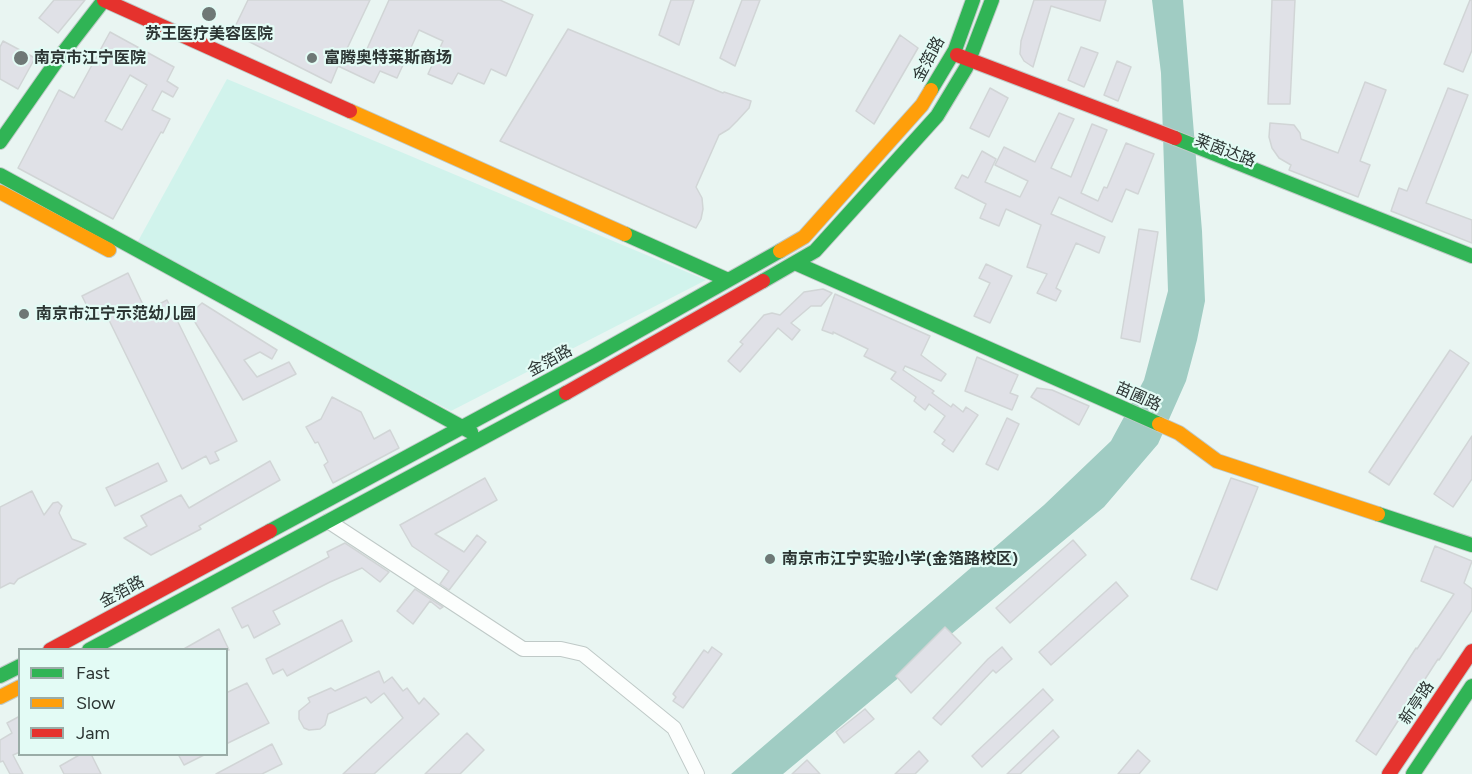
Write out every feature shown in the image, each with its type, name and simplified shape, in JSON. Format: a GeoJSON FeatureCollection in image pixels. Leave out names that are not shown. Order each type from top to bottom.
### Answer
{"type":"FeatureCollection","features":[{"type":"Feature","properties":{"kind":"main road"},"geometry":{"type":"LineString","coordinates":[[0,142],[56,62],[104,0],[728,280]]}},
{"type":"Feature","properties":{"kind":"main road","name":"金箔路"},"geometry":{"type":"LineString","coordinates":[[54,648],[594,356],[804,237],[922,105],[953,54],[973,0]]}},
{"type":"Feature","properties":{"kind":"main road"},"geometry":{"type":"LineString","coordinates":[[93,648],[603,373],[815,251],[937,116],[968,64],[992,0]]}},
{"type":"Feature","properties":{"kind":"main road","name":"莱茵达路"},"geometry":{"type":"LineString","coordinates":[[953,54],[968,64],[1234,166],[1472,265]]}},
{"type":"Feature","properties":{"kind":"main road"},"geometry":{"type":"LineString","coordinates":[[1234,166],[1472,256]]}},
{"type":"Feature","properties":{"kind":"main road"},"geometry":{"type":"LineString","coordinates":[[0,175],[458,430]]}},
{"type":"Feature","properties":{"kind":"main road"},"geometry":{"type":"LineString","coordinates":[[0,192],[477,440]]}},
{"type":"Feature","properties":{"kind":"main road","name":"苗圃路"},"geometry":{"type":"LineString","coordinates":[[795,263],[1179,433],[1217,461],[1472,545]]}},
{"type":"Feature","properties":{"kind":"main road","name":"新亭路"},"geometry":{"type":"LineString","coordinates":[[1389,774],[1472,651]]}},
{"type":"Feature","properties":{"kind":"main road"},"geometry":{"type":"LineString","coordinates":[[0,676],[18,667]]}},
{"type":"Feature","properties":{"kind":"main road"},"geometry":{"type":"LineString","coordinates":[[1413,774],[1472,686]]}},
{"type":"Feature","properties":{"kind":"main road"},"geometry":{"type":"LineString","coordinates":[[0,697],[18,688]]}},
{"type":"Feature","properties":{"kind":"street"},"geometry":{"type":"LineString","coordinates":[[328,521],[523,649],[561,649],[583,654],[675,728],[696,773]]}},
{"type":"Feature","properties":{"kind":"shaded area"},"geometry":{"type":"Polygon","coordinates":[[[1152,0],[1183,0],[1202,231],[1205,301],[1186,381],[1158,444],[1104,507],[783,774],[731,774],[1044,505],[1111,441],[1144,380],[1168,291],[1161,73],[1152,0]]]}},
{"type":"Feature","properties":{"kind":"shaded area"},"geometry":{"type":"Polygon","coordinates":[[[227,79],[706,280],[451,411],[137,243],[227,79]]]}},
{"type":"Feature","properties":{"kind":"building"},"geometry":{"type":"Polygon","coordinates":[[[54,0],[85,0],[58,33],[39,18],[54,0]]]}},
{"type":"Feature","properties":{"kind":"building"},"geometry":{"type":"Polygon","coordinates":[[[248,0],[370,0],[345,53],[362,60],[389,0],[500,0],[533,15],[506,76],[491,69],[484,84],[458,73],[452,84],[428,74],[443,41],[419,30],[397,78],[380,71],[374,83],[338,66],[331,83],[232,33],[248,0]]]}},
{"type":"Feature","properties":{"kind":"building"},"geometry":{"type":"Polygon","coordinates":[[[671,0],[694,0],[679,45],[659,35],[671,0]]]}},
{"type":"Feature","properties":{"kind":"building"},"geometry":{"type":"Polygon","coordinates":[[[742,0],[760,0],[735,66],[720,58],[742,0]]]}},
{"type":"Feature","properties":{"kind":"building"},"geometry":{"type":"Polygon","coordinates":[[[1034,0],[1106,0],[1100,21],[1051,6],[1033,67],[1024,61],[1020,54],[1021,41],[1034,0]]]}},
{"type":"Feature","properties":{"kind":"building"},"geometry":{"type":"Polygon","coordinates":[[[1272,0],[1295,0],[1290,104],[1268,104],[1272,0]]]}},
{"type":"Feature","properties":{"kind":"building"},"geometry":{"type":"Polygon","coordinates":[[[1470,0],[1472,0],[1472,50],[1463,72],[1444,64],[1470,0]]]}},
{"type":"Feature","properties":{"kind":"building"},"geometry":{"type":"Polygon","coordinates":[[[568,29],[723,93],[751,101],[749,108],[737,121],[719,135],[696,187],[702,198],[703,209],[696,228],[500,141],[568,29]]]}},
{"type":"Feature","properties":{"kind":"building"},"geometry":{"type":"Polygon","coordinates":[[[110,32],[174,67],[167,81],[178,88],[173,97],[162,91],[152,110],[170,119],[113,219],[18,168],[59,90],[74,98],[110,32]],[[130,75],[105,121],[122,130],[147,85],[130,75]]]}},
{"type":"Feature","properties":{"kind":"building"},"geometry":{"type":"Polygon","coordinates":[[[900,35],[918,48],[874,124],[856,111],[900,35]]]}},
{"type":"Feature","properties":{"kind":"building"},"geometry":{"type":"Polygon","coordinates":[[[3,41],[35,58],[18,89],[0,79],[0,47],[3,41]]]}},
{"type":"Feature","properties":{"kind":"building"},"geometry":{"type":"Polygon","coordinates":[[[1081,47],[1098,53],[1084,87],[1068,80],[1081,47]]]}},
{"type":"Feature","properties":{"kind":"building"},"geometry":{"type":"Polygon","coordinates":[[[1117,61],[1131,67],[1118,101],[1104,95],[1117,61]]]}},
{"type":"Feature","properties":{"kind":"building"},"geometry":{"type":"Polygon","coordinates":[[[1365,82],[1386,90],[1360,161],[1370,165],[1358,197],[1289,170],[1291,165],[1279,158],[1272,148],[1269,137],[1270,123],[1294,125],[1301,139],[1338,153],[1365,82]]]}},
{"type":"Feature","properties":{"kind":"building"},"geometry":{"type":"Polygon","coordinates":[[[990,88],[1008,98],[989,137],[970,128],[990,88]]]}},
{"type":"Feature","properties":{"kind":"building"},"geometry":{"type":"Polygon","coordinates":[[[1448,88],[1468,95],[1426,203],[1472,220],[1472,243],[1391,211],[1399,188],[1407,191],[1448,88]]]}},
{"type":"Feature","properties":{"kind":"building"},"geometry":{"type":"Polygon","coordinates":[[[1059,113],[1074,119],[1051,168],[1071,177],[1092,124],[1107,130],[1081,193],[1098,201],[1104,187],[1107,188],[1126,143],[1154,154],[1138,194],[1126,189],[1112,222],[1059,197],[1051,214],[1105,237],[1099,253],[1076,243],[1056,288],[1061,291],[1056,301],[1037,293],[1047,274],[1027,267],[1041,225],[1006,209],[999,226],[980,218],[986,204],[955,188],[962,175],[968,178],[982,151],[996,159],[985,182],[1020,197],[1028,181],[995,165],[1004,147],[1035,162],[1059,113]]]}},
{"type":"Feature","properties":{"kind":"building"},"geometry":{"type":"Polygon","coordinates":[[[1139,229],[1158,232],[1140,342],[1121,338],[1139,229]]]}},
{"type":"Feature","properties":{"kind":"building"},"geometry":{"type":"Polygon","coordinates":[[[986,264],[1012,276],[990,323],[974,316],[990,283],[979,278],[986,264]]]}},
{"type":"Feature","properties":{"kind":"building"},"geometry":{"type":"Polygon","coordinates":[[[128,273],[146,311],[167,300],[237,441],[215,452],[219,460],[210,464],[206,456],[182,469],[105,312],[93,318],[82,296],[128,273]]]}},
{"type":"Feature","properties":{"kind":"building"},"geometry":{"type":"Polygon","coordinates":[[[823,289],[832,293],[821,306],[811,306],[791,323],[800,330],[792,340],[778,328],[740,372],[728,361],[743,344],[740,342],[764,315],[772,313],[780,315],[804,292],[823,289]]]}},
{"type":"Feature","properties":{"kind":"building"},"geometry":{"type":"Polygon","coordinates":[[[835,294],[930,336],[921,355],[946,374],[941,381],[905,366],[903,370],[934,391],[932,393],[951,407],[953,404],[963,412],[966,407],[978,415],[953,452],[942,444],[945,440],[934,432],[945,416],[929,404],[925,410],[914,401],[916,397],[891,379],[896,372],[864,356],[868,349],[833,332],[833,334],[822,330],[835,294]]]}},
{"type":"Feature","properties":{"kind":"building"},"geometry":{"type":"Polygon","coordinates":[[[202,303],[277,350],[272,359],[260,352],[244,360],[257,377],[289,362],[296,374],[243,400],[190,314],[202,303]]]}},
{"type":"Feature","properties":{"kind":"building"},"geometry":{"type":"Polygon","coordinates":[[[1450,350],[1469,363],[1389,485],[1369,472],[1450,350]]]}},
{"type":"Feature","properties":{"kind":"building"},"geometry":{"type":"Polygon","coordinates":[[[977,357],[1018,375],[1010,393],[1018,396],[1012,410],[965,391],[977,357]]]}},
{"type":"Feature","properties":{"kind":"building"},"geometry":{"type":"Polygon","coordinates":[[[1037,388],[1052,390],[1089,406],[1079,425],[1031,397],[1037,388]]]}},
{"type":"Feature","properties":{"kind":"building"},"geometry":{"type":"Polygon","coordinates":[[[332,397],[361,412],[374,439],[390,430],[399,448],[333,483],[324,465],[328,462],[318,442],[315,443],[306,427],[321,419],[332,397]]]}},
{"type":"Feature","properties":{"kind":"building"},"geometry":{"type":"Polygon","coordinates":[[[1007,418],[1019,424],[998,470],[986,464],[1007,418]]]}},
{"type":"Feature","properties":{"kind":"building"},"geometry":{"type":"Polygon","coordinates":[[[1472,436],[1472,479],[1453,507],[1434,494],[1472,436]]]}},
{"type":"Feature","properties":{"kind":"building"},"geometry":{"type":"Polygon","coordinates":[[[270,461],[280,480],[199,526],[201,529],[151,555],[124,538],[147,526],[141,516],[169,501],[181,495],[189,508],[270,461]]]}},
{"type":"Feature","properties":{"kind":"building"},"geometry":{"type":"Polygon","coordinates":[[[158,463],[167,481],[115,506],[106,488],[158,463]]]}},
{"type":"Feature","properties":{"kind":"building"},"geometry":{"type":"Polygon","coordinates":[[[485,478],[497,500],[435,534],[464,552],[477,535],[486,542],[449,590],[440,584],[449,571],[412,546],[400,525],[485,478]]]}},
{"type":"Feature","properties":{"kind":"building"},"geometry":{"type":"Polygon","coordinates":[[[1231,478],[1258,487],[1217,590],[1191,579],[1231,478]]]}},
{"type":"Feature","properties":{"kind":"building"},"geometry":{"type":"Polygon","coordinates":[[[32,491],[44,515],[53,503],[58,502],[62,506],[59,513],[72,539],[86,544],[18,579],[14,584],[10,583],[0,588],[0,507],[32,491]]]}},
{"type":"Feature","properties":{"kind":"building"},"geometry":{"type":"Polygon","coordinates":[[[1073,540],[1086,555],[1010,623],[996,608],[1073,540]]]}},
{"type":"Feature","properties":{"kind":"building"},"geometry":{"type":"Polygon","coordinates":[[[345,543],[389,572],[380,582],[362,568],[330,582],[273,611],[280,624],[254,638],[248,625],[242,628],[232,608],[329,557],[327,552],[345,543]]]}},
{"type":"Feature","properties":{"kind":"building"},"geometry":{"type":"Polygon","coordinates":[[[1435,546],[1472,561],[1464,583],[1472,589],[1472,610],[1376,755],[1356,741],[1454,594],[1421,581],[1435,546]]]}},
{"type":"Feature","properties":{"kind":"building"},"geometry":{"type":"Polygon","coordinates":[[[1116,582],[1128,596],[1051,665],[1039,652],[1116,582]]]}},
{"type":"Feature","properties":{"kind":"building"},"geometry":{"type":"Polygon","coordinates":[[[415,589],[443,607],[440,609],[430,601],[413,624],[397,611],[415,589]]]}},
{"type":"Feature","properties":{"kind":"building"},"geometry":{"type":"Polygon","coordinates":[[[342,620],[352,641],[287,676],[283,669],[273,674],[266,659],[342,620]]]}},
{"type":"Feature","properties":{"kind":"building"},"geometry":{"type":"Polygon","coordinates":[[[945,627],[961,643],[911,693],[896,676],[945,627]]]}},
{"type":"Feature","properties":{"kind":"building"},"geometry":{"type":"Polygon","coordinates":[[[219,629],[229,650],[228,648],[186,648],[219,629]]]}},
{"type":"Feature","properties":{"kind":"building"},"geometry":{"type":"Polygon","coordinates":[[[712,647],[722,654],[683,708],[673,701],[676,697],[673,694],[704,650],[708,653],[712,647]]]}},
{"type":"Feature","properties":{"kind":"building"},"geometry":{"type":"Polygon","coordinates":[[[1002,647],[1012,659],[996,673],[993,670],[941,725],[933,718],[1002,647]]]}},
{"type":"Feature","properties":{"kind":"building"},"geometry":{"type":"Polygon","coordinates":[[[379,671],[384,683],[392,677],[403,691],[407,688],[419,704],[424,698],[439,714],[374,774],[343,774],[403,718],[384,693],[371,703],[366,697],[328,714],[325,725],[320,729],[304,728],[299,719],[299,711],[310,702],[308,698],[331,688],[335,691],[379,671]]]}},
{"type":"Feature","properties":{"kind":"building"},"geometry":{"type":"Polygon","coordinates":[[[247,683],[269,723],[228,743],[228,692],[247,683]]]}},
{"type":"Feature","properties":{"kind":"building"},"geometry":{"type":"Polygon","coordinates":[[[1043,689],[1053,700],[982,767],[972,756],[1043,689]]]}},
{"type":"Feature","properties":{"kind":"building"},"geometry":{"type":"Polygon","coordinates":[[[865,709],[874,719],[844,743],[836,732],[865,709]]]}},
{"type":"Feature","properties":{"kind":"building"},"geometry":{"type":"Polygon","coordinates":[[[18,717],[18,753],[13,755],[23,774],[10,774],[3,761],[0,762],[0,740],[12,733],[7,723],[18,717]]]}},
{"type":"Feature","properties":{"kind":"building"},"geometry":{"type":"Polygon","coordinates":[[[1053,730],[1059,737],[1020,774],[1007,774],[1053,730]]]}},
{"type":"Feature","properties":{"kind":"building"},"geometry":{"type":"Polygon","coordinates":[[[467,733],[484,750],[460,774],[425,774],[467,733]]]}},
{"type":"Feature","properties":{"kind":"building"},"geometry":{"type":"Polygon","coordinates":[[[272,744],[282,764],[262,774],[216,774],[272,744]]]}},
{"type":"Feature","properties":{"kind":"building"},"geometry":{"type":"Polygon","coordinates":[[[1138,750],[1150,761],[1139,774],[1118,774],[1138,750]]]}},
{"type":"Feature","properties":{"kind":"building"},"geometry":{"type":"Polygon","coordinates":[[[919,751],[928,761],[915,774],[895,774],[919,751]]]}},
{"type":"Feature","properties":{"kind":"building"},"geometry":{"type":"Polygon","coordinates":[[[78,756],[92,756],[101,774],[64,774],[60,766],[78,756]]]}},
{"type":"Feature","properties":{"kind":"building"},"geometry":{"type":"Polygon","coordinates":[[[179,756],[202,756],[184,765],[179,756]]]}},
{"type":"Feature","properties":{"kind":"building"},"geometry":{"type":"Polygon","coordinates":[[[807,760],[820,774],[792,774],[807,760]]]}},
{"type":"Feature","properties":{"kind":"traffic: fast"},"geometry":{"type":"LineString","coordinates":[[0,142],[56,62],[104,0]]}},
{"type":"Feature","properties":{"kind":"traffic: fast"},"geometry":{"type":"LineString","coordinates":[[931,90],[955,50],[973,0]]}},
{"type":"Feature","properties":{"kind":"traffic: fast"},"geometry":{"type":"LineString","coordinates":[[763,281],[815,251],[937,116],[966,68],[992,0]]}},
{"type":"Feature","properties":{"kind":"traffic: fast"},"geometry":{"type":"LineString","coordinates":[[1175,138],[1472,256]]}},
{"type":"Feature","properties":{"kind":"traffic: fast"},"geometry":{"type":"LineString","coordinates":[[0,175],[471,432]]}},
{"type":"Feature","properties":{"kind":"traffic: fast"},"geometry":{"type":"LineString","coordinates":[[625,234],[728,280]]}},
{"type":"Feature","properties":{"kind":"traffic: fast"},"geometry":{"type":"LineString","coordinates":[[270,531],[594,356],[780,251]]}},
{"type":"Feature","properties":{"kind":"traffic: fast"},"geometry":{"type":"LineString","coordinates":[[795,263],[1159,424]]}},
{"type":"Feature","properties":{"kind":"traffic: fast"},"geometry":{"type":"LineString","coordinates":[[93,648],[566,393]]}},
{"type":"Feature","properties":{"kind":"traffic: fast"},"geometry":{"type":"LineString","coordinates":[[1378,514],[1472,545]]}},
{"type":"Feature","properties":{"kind":"traffic: fast"},"geometry":{"type":"LineString","coordinates":[[0,676],[18,667]]}},
{"type":"Feature","properties":{"kind":"traffic: fast"},"geometry":{"type":"LineString","coordinates":[[1413,774],[1472,686]]}},
{"type":"Feature","properties":{"kind":"traffic: slow"},"geometry":{"type":"LineString","coordinates":[[780,251],[804,237],[922,105],[931,90]]}},
{"type":"Feature","properties":{"kind":"traffic: slow"},"geometry":{"type":"LineString","coordinates":[[350,111],[625,234]]}},
{"type":"Feature","properties":{"kind":"traffic: slow"},"geometry":{"type":"LineString","coordinates":[[0,192],[109,250]]}},
{"type":"Feature","properties":{"kind":"traffic: slow"},"geometry":{"type":"LineString","coordinates":[[1159,424],[1179,433],[1217,461],[1378,514]]}},
{"type":"Feature","properties":{"kind":"traffic: slow"},"geometry":{"type":"LineString","coordinates":[[0,697],[18,688]]}},
{"type":"Feature","properties":{"kind":"traffic: jam"},"geometry":{"type":"LineString","coordinates":[[104,0],[350,111]]}},
{"type":"Feature","properties":{"kind":"traffic: jam"},"geometry":{"type":"LineString","coordinates":[[957,55],[1175,138]]}},
{"type":"Feature","properties":{"kind":"traffic: jam"},"geometry":{"type":"LineString","coordinates":[[566,393],[763,281]]}},
{"type":"Feature","properties":{"kind":"traffic: jam"},"geometry":{"type":"LineString","coordinates":[[54,648],[270,531]]}},
{"type":"Feature","properties":{"kind":"traffic: jam"},"geometry":{"type":"LineString","coordinates":[[1389,774],[1472,651]]}},
{"type":"Feature","properties":{"kind":"place","name":"苏王医疗美容医院"},"geometry":{"type":"Point","coordinates":[209,14]}},
{"type":"Feature","properties":{"kind":"place","name":"南京市江宁医院"},"geometry":{"type":"Point","coordinates":[21,58]}},
{"type":"Feature","properties":{"kind":"place","name":"富腾奥特莱斯商场"},"geometry":{"type":"Point","coordinates":[312,58]}},
{"type":"Feature","properties":{"kind":"place","name":"南京市江宁示范幼儿园"},"geometry":{"type":"Point","coordinates":[24,314]}},
{"type":"Feature","properties":{"kind":"place","name":"南京市江宁实验小学(金箔路校区)"},"geometry":{"type":"Point","coordinates":[770,559]}}]}
